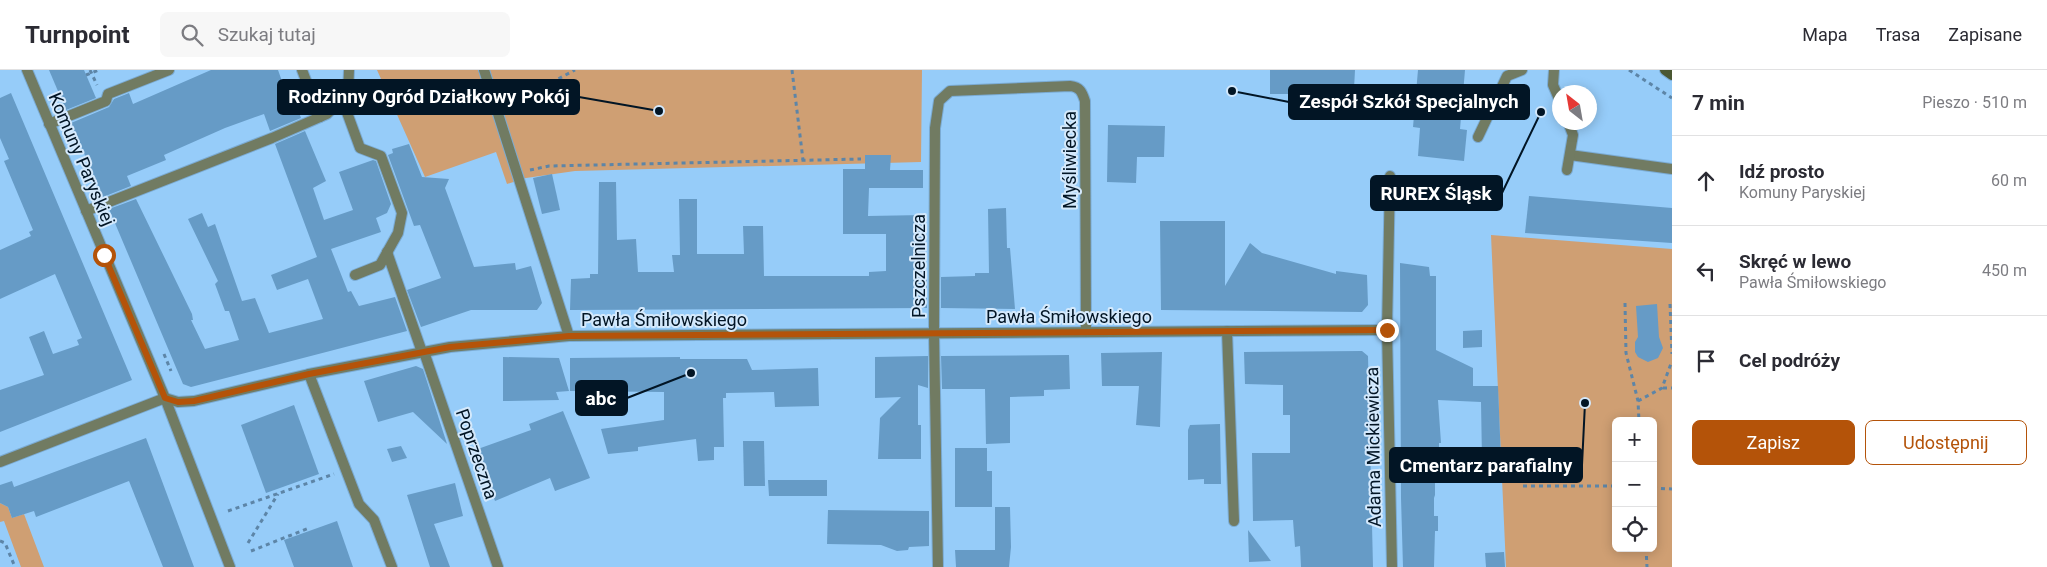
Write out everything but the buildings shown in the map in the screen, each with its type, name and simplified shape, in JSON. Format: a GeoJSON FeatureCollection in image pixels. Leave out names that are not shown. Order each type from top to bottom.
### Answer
{"type":"FeatureCollection","features":[{"type":"Feature","properties":{"kind":"street","name":"Komuny Paryskiej"},"geometry":{"type":"LineString","coordinates":[[27,70],[165,398],[230,567]]}},
{"type":"Feature","properties":{"kind":"street"},"geometry":{"type":"LineString","coordinates":[[49,124],[106,101],[108,94],[169,70]]}},
{"type":"Feature","properties":{"kind":"street"},"geometry":{"type":"LineString","coordinates":[[302,70],[320,118]]}},
{"type":"Feature","properties":{"kind":"street"},"geometry":{"type":"LineString","coordinates":[[86,211],[320,118],[327,114],[348,94],[349,70]]}},
{"type":"Feature","properties":{"kind":"street"},"geometry":{"type":"LineString","coordinates":[[484,70],[569,336]]}},
{"type":"Feature","properties":{"kind":"street"},"geometry":{"type":"LineString","coordinates":[[1478,137],[1507,76],[1522,70]]}},
{"type":"Feature","properties":{"kind":"street"},"geometry":{"type":"LineString","coordinates":[[1553,85],[1554,70]]}},
{"type":"Feature","properties":{"kind":"street"},"geometry":{"type":"LineString","coordinates":[[1665,70],[1672,75]]}},
{"type":"Feature","properties":{"kind":"street","name":"Myśliwiecka"},"geometry":{"type":"LineString","coordinates":[[950,90],[1070,86],[1077,87],[1082,91],[1085,101],[1086,332]]}},
{"type":"Feature","properties":{"kind":"street","name":"Pszczelnicza"},"geometry":{"type":"LineString","coordinates":[[938,567],[934,333],[935,128],[940,101],[950,90]]}},
{"type":"Feature","properties":{"kind":"street"},"geometry":{"type":"LineString","coordinates":[[342,100],[360,148],[381,156],[402,213],[398,234],[380,265],[355,275]]}},
{"type":"Feature","properties":{"kind":"street"},"geometry":{"type":"LineString","coordinates":[[1568,170],[1573,135],[1571,130]]}},
{"type":"Feature","properties":{"kind":"street"},"geometry":{"type":"LineString","coordinates":[[1570,155],[1672,169]]}},
{"type":"Feature","properties":{"kind":"street","name":"Adama Mickiewicza"},"geometry":{"type":"LineString","coordinates":[[1390,176],[1387,330],[1392,567]]}},
{"type":"Feature","properties":{"kind":"street","name":"Poprzeczna"},"geometry":{"type":"LineString","coordinates":[[387,252],[498,567]]}},
{"type":"Feature","properties":{"kind":"street","name":"Pawła Śmiłowskiego"},"geometry":{"type":"LineString","coordinates":[[0,462],[165,398],[178,402],[194,401],[309,374],[450,347],[569,336],[1387,330]]}},
{"type":"Feature","properties":{"kind":"street"},"geometry":{"type":"LineString","coordinates":[[1227,331],[1234,521]]}},
{"type":"Feature","properties":{"kind":"street"},"geometry":{"type":"LineString","coordinates":[[309,374],[359,504],[374,520],[392,567]]}},
{"type":"Feature","properties":{"kind":"path"},"geometry":{"type":"LineString","coordinates":[[86,75],[99,70]]}},
{"type":"Feature","properties":{"kind":"path"},"geometry":{"type":"LineString","coordinates":[[497,112],[575,70]]}},
{"type":"Feature","properties":{"kind":"path"},"geometry":{"type":"LineString","coordinates":[[792,70],[803,160]]}},
{"type":"Feature","properties":{"kind":"path"},"geometry":{"type":"LineString","coordinates":[[1629,70],[1672,98]]}},
{"type":"Feature","properties":{"kind":"path"},"geometry":{"type":"LineString","coordinates":[[517,173],[549,166],[862,158]]}},
{"type":"Feature","properties":{"kind":"path"},"geometry":{"type":"LineString","coordinates":[[1625,303],[1626,352],[1638,400],[1639,417]]}},
{"type":"Feature","properties":{"kind":"path"},"geometry":{"type":"LineString","coordinates":[[1670,304],[1672,354]]}},
{"type":"Feature","properties":{"kind":"path"},"geometry":{"type":"LineString","coordinates":[[1662,388],[1672,361]]}},
{"type":"Feature","properties":{"kind":"path"},"geometry":{"type":"LineString","coordinates":[[1638,400],[1662,388],[1672,388]]}},
{"type":"Feature","properties":{"kind":"path"},"geometry":{"type":"LineString","coordinates":[[228,510],[335,474]]}},
{"type":"Feature","properties":{"kind":"path"},"geometry":{"type":"LineString","coordinates":[[1523,486],[1612,486]]}},
{"type":"Feature","properties":{"kind":"path"},"geometry":{"type":"LineString","coordinates":[[1657,488],[1672,489]]}},
{"type":"Feature","properties":{"kind":"path"},"geometry":{"type":"LineString","coordinates":[[248,543],[278,493]]}},
{"type":"Feature","properties":{"kind":"path"},"geometry":{"type":"LineString","coordinates":[[251,551],[309,528]]}},
{"type":"Feature","properties":{"kind":"path"},"geometry":{"type":"LineString","coordinates":[[0,541],[5,544],[15,567]]}},
{"type":"Feature","properties":{"kind":"path"},"geometry":{"type":"LineString","coordinates":[[1646,552],[1647,567]]}},
{"type":"Feature","properties":{"kind":"shaded area"},"geometry":{"type":"Polygon","coordinates":[[[377,70],[922,70],[921,162],[575,171],[526,178],[507,184],[496,152],[425,177],[377,70]]]}},
{"type":"Feature","properties":{"kind":"shaded area"},"geometry":{"type":"Polygon","coordinates":[[[1491,235],[1672,249],[1672,567],[1506,567],[1491,235]]]}},
{"type":"Feature","properties":{"kind":"shaded area"},"geometry":{"type":"Polygon","coordinates":[[[0,503],[8,507],[12,518],[24,514],[44,567],[21,567],[4,521],[0,522],[0,503]]]}},
{"type":"Feature","properties":{"kind":"place","name":"Zespół Szkół Specjalnych"},"geometry":{"type":"Point","coordinates":[1232,91]}},
{"type":"Feature","properties":{"kind":"place","name":"Rodzinny Ogród Działkowy Pokój"},"geometry":{"type":"Point","coordinates":[659,111]}},
{"type":"Feature","properties":{"kind":"place","name":"RUREX Śląsk"},"geometry":{"type":"Point","coordinates":[1541,112]}},
{"type":"Feature","properties":{"kind":"place","name":"abc"},"geometry":{"type":"Point","coordinates":[691,373]}},
{"type":"Feature","properties":{"kind":"place","name":"Cmentarz parafialny"},"geometry":{"type":"Point","coordinates":[1585,403]}},
{"type":"Feature","properties":{"kind":"route"},"geometry":{"type":"LineString","coordinates":[[104,255],[165,398],[178,402],[194,401],[309,374],[450,347],[569,336],[1387,330]]}}]}
